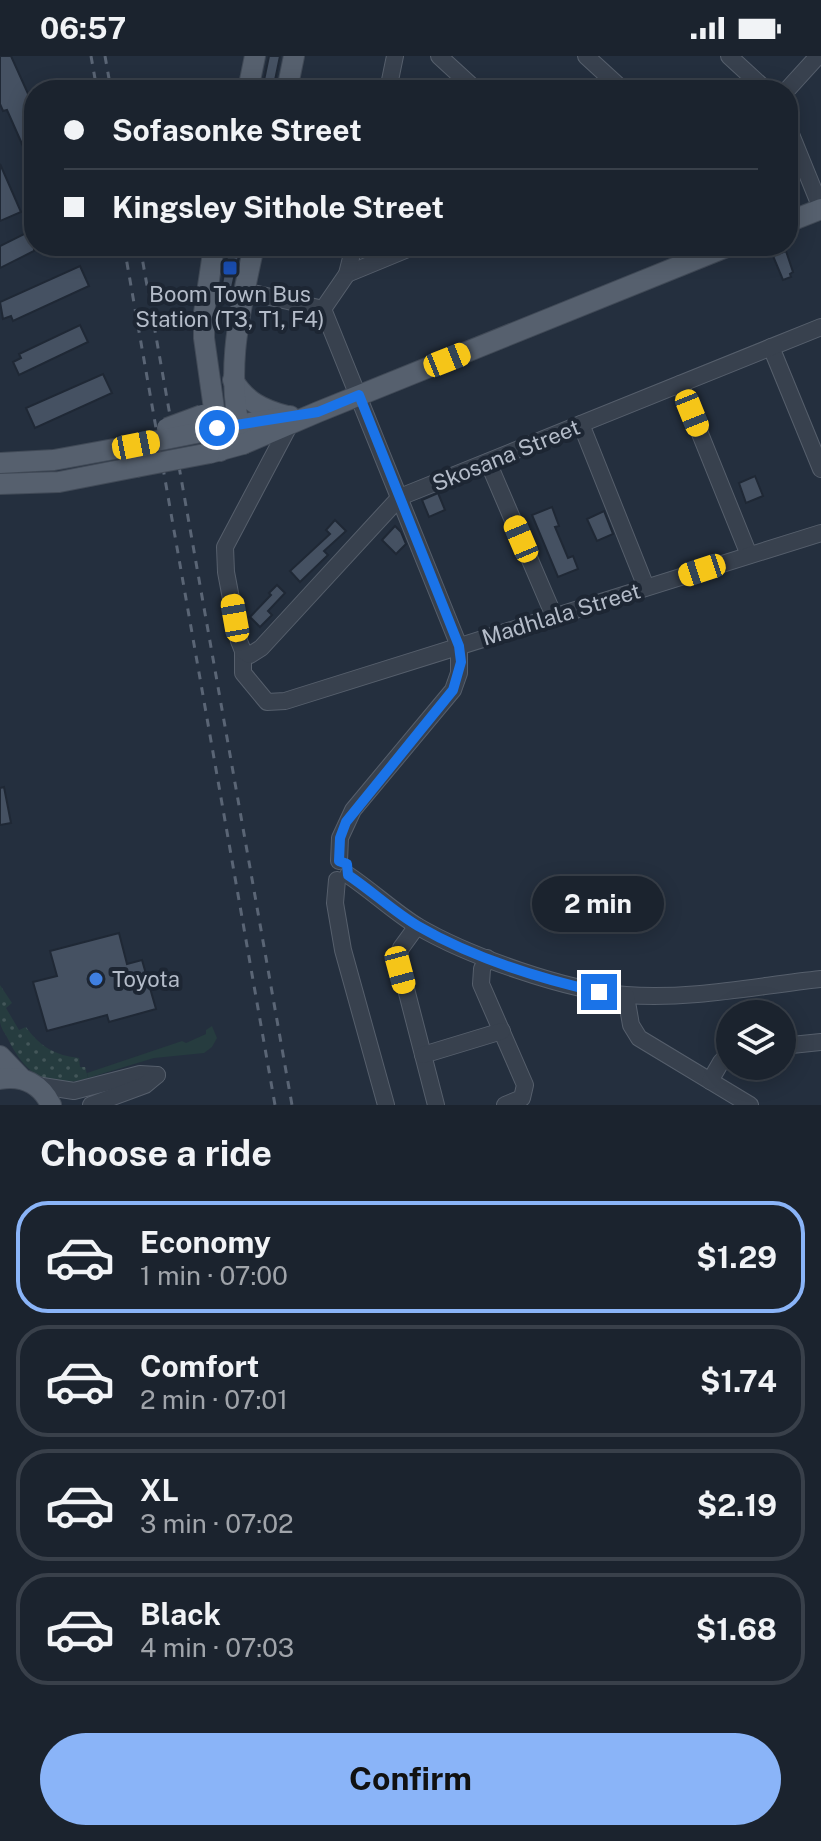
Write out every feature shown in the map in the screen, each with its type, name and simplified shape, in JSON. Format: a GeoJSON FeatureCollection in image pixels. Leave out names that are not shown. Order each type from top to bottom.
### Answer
{"type":"FeatureCollection","features":[{"type":"Feature","properties":{"kind":"main road"},"geometry":{"type":"LineString","coordinates":[[250,80],[255,56]]}},
{"type":"Feature","properties":{"kind":"main road"},"geometry":{"type":"LineString","coordinates":[[289,80],[294,56]]}},
{"type":"Feature","properties":{"kind":"main road"},"geometry":{"type":"LineString","coordinates":[[798,218],[821,208]]}},
{"type":"Feature","properties":{"kind":"main road"},"geometry":{"type":"LineString","coordinates":[[213,256],[204,313],[204,338],[215,452]]}},
{"type":"Feature","properties":{"kind":"main road"},"geometry":{"type":"LineString","coordinates":[[241,435],[233,380],[237,326],[252,256]]}},
{"type":"Feature","properties":{"kind":"main road"},"geometry":{"type":"LineString","coordinates":[[0,484],[59,482],[215,452],[241,435],[318,412],[704,256]]}},
{"type":"Feature","properties":{"kind":"main road"},"geometry":{"type":"LineString","coordinates":[[233,380],[252,402],[288,421]]}},
{"type":"Feature","properties":{"kind":"main road"},"geometry":{"type":"LineString","coordinates":[[0,463],[32,462],[106,450],[210,420],[241,435]]}},
{"type":"Feature","properties":{"kind":"main road"},"geometry":{"type":"LineString","coordinates":[[0,1056],[51,1105]]}},
{"type":"Feature","properties":{"kind":"main road"},"geometry":{"type":"LineString","coordinates":[[0,1079],[29,1082]]}},
{"type":"Feature","properties":{"kind":"street"},"geometry":{"type":"LineString","coordinates":[[390,80],[395,56]]}},
{"type":"Feature","properties":{"kind":"street"},"geometry":{"type":"LineString","coordinates":[[439,56],[465,80]]}},
{"type":"Feature","properties":{"kind":"street"},"geometry":{"type":"LineString","coordinates":[[586,56],[612,80]]}},
{"type":"Feature","properties":{"kind":"street"},"geometry":{"type":"LineString","coordinates":[[729,56],[755,80]]}},
{"type":"Feature","properties":{"kind":"street"},"geometry":{"type":"LineString","coordinates":[[796,80],[818,56]]}},
{"type":"Feature","properties":{"kind":"street"},"geometry":{"type":"LineString","coordinates":[[798,152],[821,208]]}},
{"type":"Feature","properties":{"kind":"street"},"geometry":{"type":"LineString","coordinates":[[323,309],[347,274],[352,256]]}},
{"type":"Feature","properties":{"kind":"street"},"geometry":{"type":"LineString","coordinates":[[347,274],[391,256]]}},
{"type":"Feature","properties":{"kind":"street"},"geometry":{"type":"LineString","coordinates":[[244,291],[323,309]]}},
{"type":"Feature","properties":{"kind":"street"},"geometry":{"type":"LineString","coordinates":[[323,309],[459,646],[461,662],[453,690],[353,810],[340,838],[341,872],[335,903],[343,950],[386,1105]]}},
{"type":"Feature","properties":{"kind":"street","name":"Skosana Street"},"geometry":{"type":"LineString","coordinates":[[243,651],[250,655],[261,648],[400,497],[821,327]]}},
{"type":"Feature","properties":{"kind":"street"},"geometry":{"type":"LineString","coordinates":[[771,347],[821,469]]}},
{"type":"Feature","properties":{"kind":"street"},"geometry":{"type":"LineString","coordinates":[[680,384],[749,555]]}},
{"type":"Feature","properties":{"kind":"street","name":"Madhlala Street"},"geometry":{"type":"LineString","coordinates":[[288,421],[225,547],[226,572],[243,651],[243,673],[267,702],[285,701],[821,533]]}},
{"type":"Feature","properties":{"kind":"street"},"geometry":{"type":"LineString","coordinates":[[581,424],[646,587]]}},
{"type":"Feature","properties":{"kind":"street"},"geometry":{"type":"LineString","coordinates":[[488,462],[554,616]]}},
{"type":"Feature","properties":{"kind":"street"},"geometry":{"type":"LineString","coordinates":[[341,872],[417,926],[487,958],[573,986],[626,996],[705,994],[821,979]]}},
{"type":"Feature","properties":{"kind":"street"},"geometry":{"type":"LineString","coordinates":[[417,926],[401,948],[398,958],[436,1105]]}},
{"type":"Feature","properties":{"kind":"street"},"geometry":{"type":"LineString","coordinates":[[487,958],[480,975],[481,984],[525,1085],[522,1098],[505,1105]]}},
{"type":"Feature","properties":{"kind":"street"},"geometry":{"type":"LineString","coordinates":[[626,996],[631,1025],[639,1038],[743,1104]]}},
{"type":"Feature","properties":{"kind":"street"},"geometry":{"type":"LineString","coordinates":[[423,1055],[502,1031]]}},
{"type":"Feature","properties":{"kind":"street"},"geometry":{"type":"LineString","coordinates":[[796,1045],[821,1042]]}},
{"type":"Feature","properties":{"kind":"street"},"geometry":{"type":"LineString","coordinates":[[710,1081],[716,1071]]}},
{"type":"Feature","properties":{"kind":"street"},"geometry":{"type":"LineString","coordinates":[[29,1082],[74,1091],[140,1074],[157,1075],[145,1085],[91,1105]]}},
{"type":"Feature","properties":{"kind":"green space"},"geometry":{"type":"Polygon","coordinates":[[[0,985],[12,1003],[6,1008],[19,1030],[26,1027],[49,1049],[79,1058],[80,1067],[85,1067],[88,1078],[50,1081],[22,1062],[1,1024],[0,985]]]}},
{"type":"Feature","properties":{"kind":"green space"},"geometry":{"type":"Polygon","coordinates":[[[212,1026],[217,1038],[204,1053],[154,1058],[88,1078],[87,1073],[182,1041],[186,1043],[206,1034],[212,1026]]]}},
{"type":"Feature","properties":{"kind":"building"},"geometry":{"type":"Polygon","coordinates":[[[0,56],[11,56],[24,85],[24,148],[7,110],[3,111],[0,104],[0,56]]]}},
{"type":"Feature","properties":{"kind":"building"},"geometry":{"type":"Polygon","coordinates":[[[269,56],[280,56],[275,80],[264,80],[269,56]]]}},
{"type":"Feature","properties":{"kind":"building"},"geometry":{"type":"Polygon","coordinates":[[[0,164],[21,212],[0,221],[0,164]]]}},
{"type":"Feature","properties":{"kind":"building"},"geometry":{"type":"Polygon","coordinates":[[[24,234],[24,256],[0,268],[0,246],[24,234]]]}},
{"type":"Feature","properties":{"kind":"building","name":"Boom Town Bus Station (T3, T1, F4)"},"geometry":{"type":"Polygon","coordinates":[[[227,256],[239,256],[231,292],[221,290],[227,256]]]}},
{"type":"Feature","properties":{"kind":"building"},"geometry":{"type":"Polygon","coordinates":[[[773,256],[788,256],[793,272],[791,277],[783,280],[773,256]]]}},
{"type":"Feature","properties":{"kind":"building"},"geometry":{"type":"Polygon","coordinates":[[[80,266],[89,286],[13,321],[11,316],[3,319],[0,302],[80,266]]]}},
{"type":"Feature","properties":{"kind":"building"},"geometry":{"type":"Polygon","coordinates":[[[80,325],[88,342],[19,375],[13,362],[21,358],[19,354],[80,325]]]}},
{"type":"Feature","properties":{"kind":"building"},"geometry":{"type":"Polygon","coordinates":[[[103,374],[112,393],[35,428],[26,408],[103,374]]]}},
{"type":"Feature","properties":{"kind":"building"},"geometry":{"type":"Polygon","coordinates":[[[755,476],[763,496],[746,503],[739,483],[755,476]]]}},
{"type":"Feature","properties":{"kind":"building"},"geometry":{"type":"Polygon","coordinates":[[[438,493],[445,510],[429,517],[422,500],[438,493]]]}},
{"type":"Feature","properties":{"kind":"building"},"geometry":{"type":"Polygon","coordinates":[[[552,507],[559,526],[555,527],[568,558],[573,556],[578,569],[558,577],[532,515],[552,507]]]}},
{"type":"Feature","properties":{"kind":"building"},"geometry":{"type":"Polygon","coordinates":[[[604,511],[613,534],[597,541],[587,519],[604,511]]]}},
{"type":"Feature","properties":{"kind":"building"},"geometry":{"type":"Polygon","coordinates":[[[335,520],[346,531],[324,551],[328,555],[300,582],[290,571],[330,534],[326,530],[335,520]]]}},
{"type":"Feature","properties":{"kind":"building"},"geometry":{"type":"Polygon","coordinates":[[[395,526],[406,544],[396,554],[382,540],[395,526]]]}},
{"type":"Feature","properties":{"kind":"building"},"geometry":{"type":"Polygon","coordinates":[[[277,585],[285,593],[268,611],[272,615],[260,627],[250,617],[277,585]]]}},
{"type":"Feature","properties":{"kind":"building"},"geometry":{"type":"Polygon","coordinates":[[[4,787],[11,823],[0,825],[0,788],[4,787]]]}},
{"type":"Feature","properties":{"kind":"building","name":"Toyota"},"geometry":{"type":"Polygon","coordinates":[[[119,933],[127,964],[142,960],[156,1009],[109,1022],[107,1015],[47,1031],[33,982],[57,976],[50,951],[119,933]]]}},
{"type":"Feature","properties":{"kind":"railway"},"geometry":{"type":"LineString","coordinates":[[91,56],[95,80]]}},
{"type":"Feature","properties":{"kind":"railway"},"geometry":{"type":"LineString","coordinates":[[105,56],[109,80]]}},
{"type":"Feature","properties":{"kind":"railway"},"geometry":{"type":"LineString","coordinates":[[126,256],[275,1105]]}},
{"type":"Feature","properties":{"kind":"railway"},"geometry":{"type":"LineString","coordinates":[[142,256],[292,1105]]}},
{"type":"Feature","properties":{"kind":"place","name":"Boom Town Bus Station (T3, T1, F4)"},"geometry":{"type":"Point","coordinates":[230,268]}},
{"type":"Feature","properties":{"kind":"place","name":"Toyota"},"geometry":{"type":"Point","coordinates":[96,979]}},
{"type":"Feature","properties":{"kind":"route"},"geometry":{"type":"LineString","coordinates":[[217,428],[318,412],[359,395],[459,646],[461,662],[453,690],[346,822],[340,838],[339,861],[347,864],[348,875],[417,926],[487,958],[599,992]]}}]}
